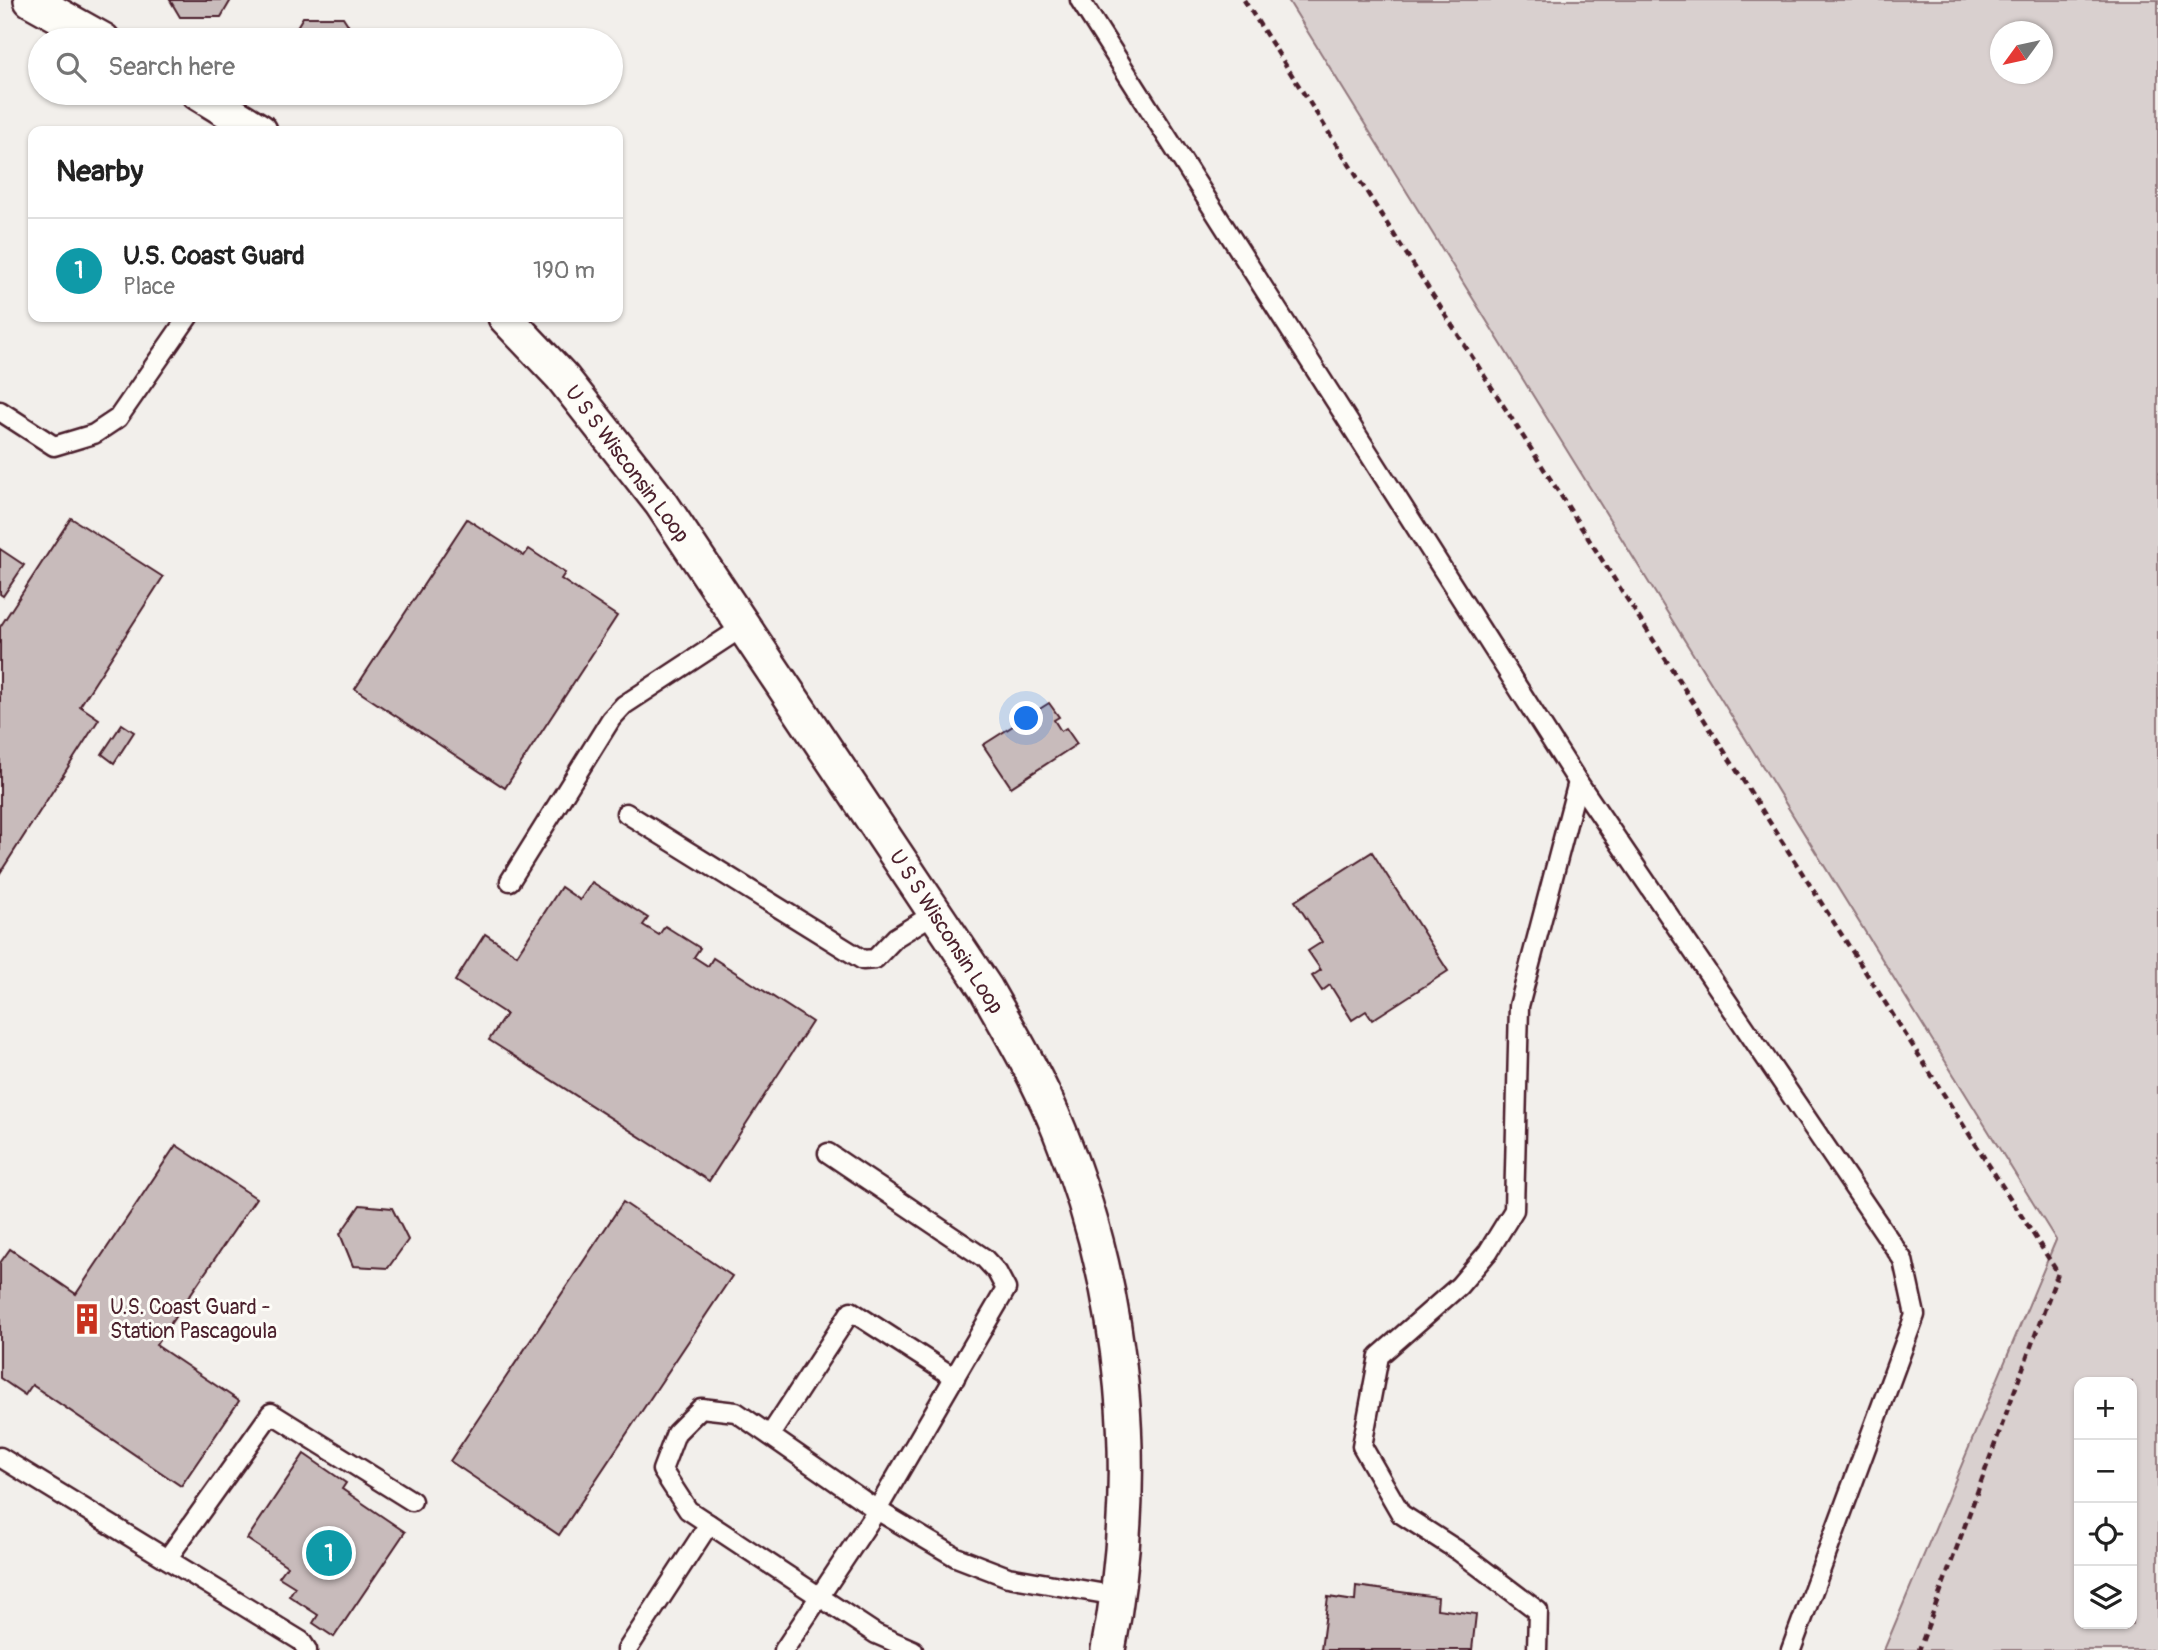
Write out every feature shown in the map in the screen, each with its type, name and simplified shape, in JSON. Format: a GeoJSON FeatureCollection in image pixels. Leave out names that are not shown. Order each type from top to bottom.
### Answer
{"type":"FeatureCollection","features":[{"type":"Feature","properties":{"kind":"street"},"geometry":{"type":"LineString","coordinates":[[31,0],[81,28]]}},
{"type":"Feature","properties":{"kind":"street"},"geometry":{"type":"LineString","coordinates":[[218,105],[252,126]]}},
{"type":"Feature","properties":{"kind":"street","name":"U S S Wisconsin Loop"},"geometry":{"type":"LineString","coordinates":[[510,322],[562,377],[661,503],[986,989],[1030,1067],[1059,1130],[1092,1224],[1109,1297],[1122,1388],[1126,1489],[1117,1596],[1108,1650]]}},
{"type":"Feature","properties":{"kind":"lane"},"geometry":{"type":"LineString","coordinates":[[1080,0],[1578,782],[1903,1260],[1915,1315],[1791,1650]]}},
{"type":"Feature","properties":{"kind":"lane"},"geometry":{"type":"LineString","coordinates":[[0,411],[54,446],[94,434],[118,418],[185,322]]}},
{"type":"Feature","properties":{"kind":"lane"},"geometry":{"type":"LineString","coordinates":[[510,881],[611,719],[624,705],[743,627]]}},
{"type":"Feature","properties":{"kind":"lane"},"geometry":{"type":"LineString","coordinates":[[1537,1650],[1538,1611],[1460,1552],[1401,1514],[1362,1446],[1379,1356],[1459,1286],[1488,1252],[1514,1210],[1519,1006],[1578,782]]}},
{"type":"Feature","properties":{"kind":"lane"},"geometry":{"type":"LineString","coordinates":[[626,813],[863,960],[875,959],[896,937],[935,913]]}},
{"type":"Feature","properties":{"kind":"lane"},"geometry":{"type":"LineString","coordinates":[[784,1650],[877,1510],[1006,1289],[997,1272],[984,1258],[828,1153]]}},
{"type":"Feature","properties":{"kind":"lane"},"geometry":{"type":"LineString","coordinates":[[770,1435],[851,1311],[955,1378]]}},
{"type":"Feature","properties":{"kind":"lane"},"geometry":{"type":"LineString","coordinates":[[912,1650],[876,1634],[688,1510],[662,1470],[676,1433],[701,1408],[736,1412],[877,1510],[956,1557],[1008,1577],[1117,1596]]}},
{"type":"Feature","properties":{"kind":"lane"},"geometry":{"type":"LineString","coordinates":[[167,1559],[271,1413],[412,1501]]}},
{"type":"Feature","properties":{"kind":"lane"},"geometry":{"type":"LineString","coordinates":[[0,1457],[301,1641],[307,1650]]}},
{"type":"Feature","properties":{"kind":"lane"},"geometry":{"type":"LineString","coordinates":[[628,1650],[709,1524]]}},
{"type":"Feature","properties":{"kind":"path"},"geometry":{"type":"LineString","coordinates":[[1244,0],[2058,1273],[1919,1650]]}},
{"type":"Feature","properties":{"kind":"shaded area"},"geometry":{"type":"Polygon","coordinates":[[[1288,0],[2158,0],[2158,1650],[1884,1650],[2056,1240],[1288,0]]]}},
{"type":"Feature","properties":{"kind":"building"},"geometry":{"type":"Polygon","coordinates":[[[170,0],[231,0],[221,17],[180,17],[170,0]]]}},
{"type":"Feature","properties":{"kind":"building"},"geometry":{"type":"Polygon","coordinates":[[[303,17],[343,17],[350,28],[296,28],[303,17]]]}},
{"type":"Feature","properties":{"kind":"building"},"geometry":{"type":"Polygon","coordinates":[[[71,518],[163,577],[80,706],[99,719],[0,873],[0,627],[71,518]]]}},
{"type":"Feature","properties":{"kind":"building"},"geometry":{"type":"Polygon","coordinates":[[[467,519],[524,556],[529,549],[565,573],[561,579],[617,616],[505,788],[355,689],[467,519]]]}},
{"type":"Feature","properties":{"kind":"building"},"geometry":{"type":"Polygon","coordinates":[[[0,549],[24,565],[3,596],[0,594],[0,549]]]}},
{"type":"Feature","properties":{"kind":"building"},"geometry":{"type":"Polygon","coordinates":[[[1049,703],[1059,717],[1054,720],[1061,731],[1066,728],[1077,744],[1011,787],[983,745],[1049,703]]]}},
{"type":"Feature","properties":{"kind":"building"},"geometry":{"type":"Polygon","coordinates":[[[122,724],[134,732],[114,763],[102,754],[122,724]]]}},
{"type":"Feature","properties":{"kind":"building"},"geometry":{"type":"Polygon","coordinates":[[[1372,852],[1448,971],[1372,1020],[1366,1011],[1352,1020],[1330,985],[1322,991],[1312,976],[1321,970],[1308,951],[1322,942],[1295,901],[1372,852]]]}},
{"type":"Feature","properties":{"kind":"building"},"geometry":{"type":"Polygon","coordinates":[[[592,882],[648,918],[643,925],[659,935],[665,926],[700,948],[694,957],[708,966],[713,958],[812,1022],[709,1181],[489,1040],[506,1014],[455,981],[485,934],[517,955],[561,887],[580,900],[592,882]]]}},
{"type":"Feature","properties":{"kind":"building","name":"U.S. Coast Guard - Station Pascagoula"},"geometry":{"type":"Polygon","coordinates":[[[176,1145],[256,1198],[156,1345],[239,1401],[181,1486],[32,1385],[25,1395],[0,1378],[0,1263],[10,1249],[76,1294],[176,1145]]]}},
{"type":"Feature","properties":{"kind":"building"},"geometry":{"type":"Polygon","coordinates":[[[623,1202],[732,1276],[559,1535],[450,1461],[623,1202]]]}},
{"type":"Feature","properties":{"kind":"building"},"geometry":{"type":"Polygon","coordinates":[[[360,1205],[392,1208],[408,1240],[388,1268],[353,1266],[340,1234],[360,1205]]]}},
{"type":"Feature","properties":{"kind":"building"},"geometry":{"type":"Polygon","coordinates":[[[304,1454],[346,1483],[342,1489],[405,1532],[334,1637],[313,1623],[318,1615],[289,1596],[295,1587],[279,1577],[287,1566],[247,1539],[304,1454]]]}},
{"type":"Feature","properties":{"kind":"building"},"geometry":{"type":"Polygon","coordinates":[[[1356,1586],[1438,1597],[1437,1609],[1476,1614],[1472,1650],[1321,1650],[1328,1597],[1355,1601],[1356,1586]]]}},
{"type":"Feature","properties":{"kind":"place","name":"U.S. Coast Guard - Station Pascagoula"},"geometry":{"type":"Point","coordinates":[87,1319]}},
{"type":"Feature","properties":{"kind":"place","name":"U.S. Coast Guard"},"geometry":{"type":"Point","coordinates":[329,1553]}}]}
